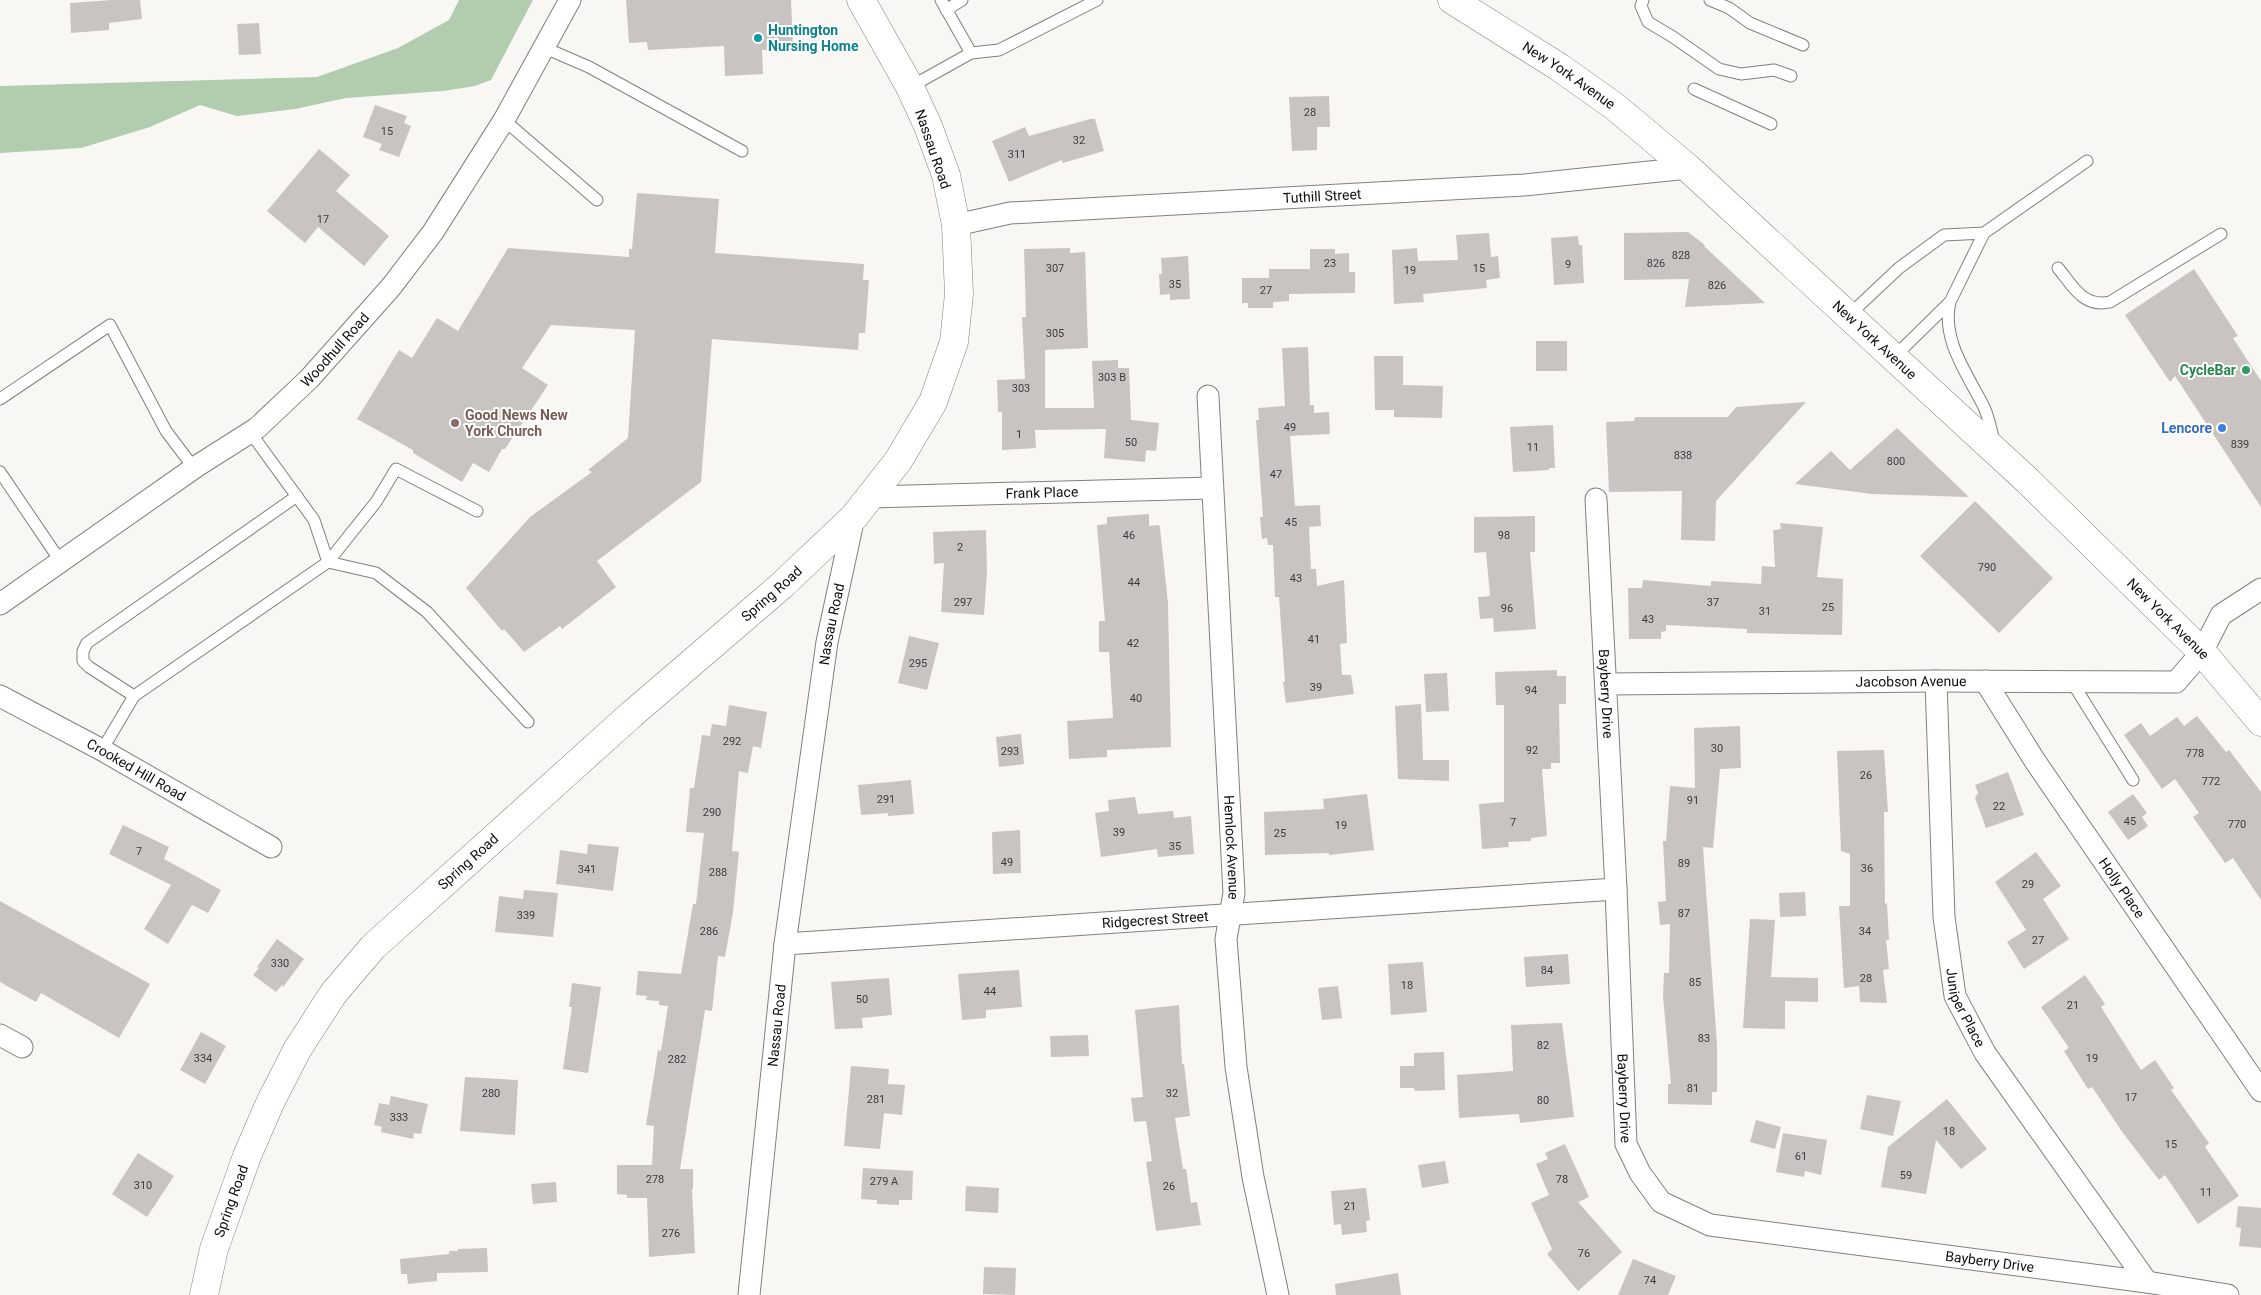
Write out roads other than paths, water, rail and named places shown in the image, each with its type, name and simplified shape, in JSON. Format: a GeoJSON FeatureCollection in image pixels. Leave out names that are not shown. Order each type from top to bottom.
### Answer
{"type":"FeatureCollection","features":[{"type":"Feature","properties":{"kind":"main road","name":"Nassau Road"},"geometry":{"type":"LineString","coordinates":[[854,517],[898,461],[933,402],[954,342],[959,294],[956,225],[946,175],[928,126],[910,87],[861,0]]}},
{"type":"Feature","properties":{"kind":"main road","name":"New York Avenue"},"geometry":{"type":"LineString","coordinates":[[1452,0],[1558,67],[1614,106],[1688,168],[1847,316],[1998,452],[2202,652],[2261,722]]}},
{"type":"Feature","properties":{"kind":"main road","name":"Spring Road"},"geometry":{"type":"LineString","coordinates":[[204,1295],[214,1249],[251,1148],[270,1103],[298,1050],[333,994],[381,940],[632,714],[781,586],[854,517]]}},
{"type":"Feature","properties":{"kind":"street","name":"Woodhull Road"},"geometry":{"type":"LineString","coordinates":[[0,604],[194,468],[250,432],[309,379],[391,287],[433,232],[504,120],[570,0]]}},
{"type":"Feature","properties":{"kind":"street","name":"Tuthill Street"},"geometry":{"type":"LineString","coordinates":[[956,225],[1005,214],[1524,185],[1688,168]]}},
{"type":"Feature","properties":{"kind":"street","name":"Hemlock Avenue"},"geometry":{"type":"LineString","coordinates":[[1208,396],[1234,893],[1226,939],[1236,1068],[1252,1177],[1278,1295]]}},
{"type":"Feature","properties":{"kind":"street","name":"Frank Place"},"geometry":{"type":"LineString","coordinates":[[871,497],[1212,488]]}},
{"type":"Feature","properties":{"kind":"street","name":"Bayberry Drive"},"geometry":{"type":"LineString","coordinates":[[1596,499],[1616,890],[1626,1144],[1640,1173],[1661,1202],[1710,1225],[2147,1282],[2228,1295]]}},
{"type":"Feature","properties":{"kind":"street","name":"Nassau Road"},"geometry":{"type":"LineString","coordinates":[[749,1295],[785,944],[827,642],[854,517]]}},
{"type":"Feature","properties":{"kind":"street","name":"Jacobson Avenue"},"geometry":{"type":"LineString","coordinates":[[1606,684],[1936,680],[2176,682],[2202,652],[2221,616],[2261,590]]}},
{"type":"Feature","properties":{"kind":"street","name":"Juniper Place"},"geometry":{"type":"LineString","coordinates":[[1936,680],[1944,916],[1955,996],[1985,1053],[2147,1282]]}},
{"type":"Feature","properties":{"kind":"street","name":"Holly Place"},"geometry":{"type":"LineString","coordinates":[[1985,681],[2035,762],[2261,1091]]}},
{"type":"Feature","properties":{"kind":"street","name":"Crooked Hill Road"},"geometry":{"type":"LineString","coordinates":[[0,696],[102,750],[271,847]]}},
{"type":"Feature","properties":{"kind":"street","name":"Ridgecrest Street"},"geometry":{"type":"LineString","coordinates":[[785,944],[1616,890]]}},
{"type":"Feature","properties":{"kind":"street"},"geometry":{"type":"LineString","coordinates":[[0,1035],[22,1047]]}},
{"type":"Feature","properties":{"kind":"lane"},"geometry":{"type":"LineString","coordinates":[[962,0],[944,5],[971,53]]}},
{"type":"Feature","properties":{"kind":"lane"},"geometry":{"type":"LineString","coordinates":[[910,87],[971,53],[999,50],[1097,0]]}},
{"type":"Feature","properties":{"kind":"lane"},"geometry":{"type":"LineString","coordinates":[[1643,0],[1641,6],[1648,22],[1720,69],[1741,74],[1774,70],[1791,76]]}},
{"type":"Feature","properties":{"kind":"lane"},"geometry":{"type":"LineString","coordinates":[[1710,0],[1729,8],[1750,23],[1803,45]]}},
{"type":"Feature","properties":{"kind":"lane"},"geometry":{"type":"LineString","coordinates":[[545,48],[589,67],[742,151]]}},
{"type":"Feature","properties":{"kind":"lane"},"geometry":{"type":"LineString","coordinates":[[1694,89],[1771,124]]}},
{"type":"Feature","properties":{"kind":"lane"},"geometry":{"type":"LineString","coordinates":[[504,120],[597,200]]}},
{"type":"Feature","properties":{"kind":"lane"},"geometry":{"type":"LineString","coordinates":[[1998,452],[1985,409],[1958,357],[1947,314],[1950,302],[1984,233],[2087,161]]}},
{"type":"Feature","properties":{"kind":"lane"},"geometry":{"type":"LineString","coordinates":[[1847,316],[1899,268],[1944,235],[1984,233]]}},
{"type":"Feature","properties":{"kind":"lane"},"geometry":{"type":"LineString","coordinates":[[2058,268],[2080,294],[2090,302],[2099,304],[2110,302],[2220,234]]}},
{"type":"Feature","properties":{"kind":"lane"},"geometry":{"type":"LineString","coordinates":[[1893,358],[1950,302]]}},
{"type":"Feature","properties":{"kind":"lane"},"geometry":{"type":"LineString","coordinates":[[0,398],[110,326],[166,431],[194,468]]}},
{"type":"Feature","properties":{"kind":"lane"},"geometry":{"type":"LineString","coordinates":[[250,432],[314,520],[328,562]]}},
{"type":"Feature","properties":{"kind":"lane"},"geometry":{"type":"LineString","coordinates":[[102,750],[134,696],[328,562],[376,502],[396,469],[477,511]]}},
{"type":"Feature","properties":{"kind":"lane"},"geometry":{"type":"LineString","coordinates":[[0,472],[61,562]]}},
{"type":"Feature","properties":{"kind":"lane"},"geometry":{"type":"LineString","coordinates":[[134,696],[83,661],[83,651],[87,643],[297,496]]}},
{"type":"Feature","properties":{"kind":"lane"},"geometry":{"type":"LineString","coordinates":[[328,562],[376,573],[427,612],[528,722]]}},
{"type":"Feature","properties":{"kind":"lane"},"geometry":{"type":"LineString","coordinates":[[2072,682],[2133,780]]}},
{"type":"Feature","properties":{"kind":"place","name":"Huntington Nursing Home"},"geometry":{"type":"Point","coordinates":[758,38]}},
{"type":"Feature","properties":{"kind":"place","name":"CycleBar"},"geometry":{"type":"Point","coordinates":[2246,370]}},
{"type":"Feature","properties":{"kind":"place","name":"Good News New York Church"},"geometry":{"type":"Point","coordinates":[455,423]}},
{"type":"Feature","properties":{"kind":"place","name":"Lencore"},"geometry":{"type":"Point","coordinates":[2222,428]}}]}
